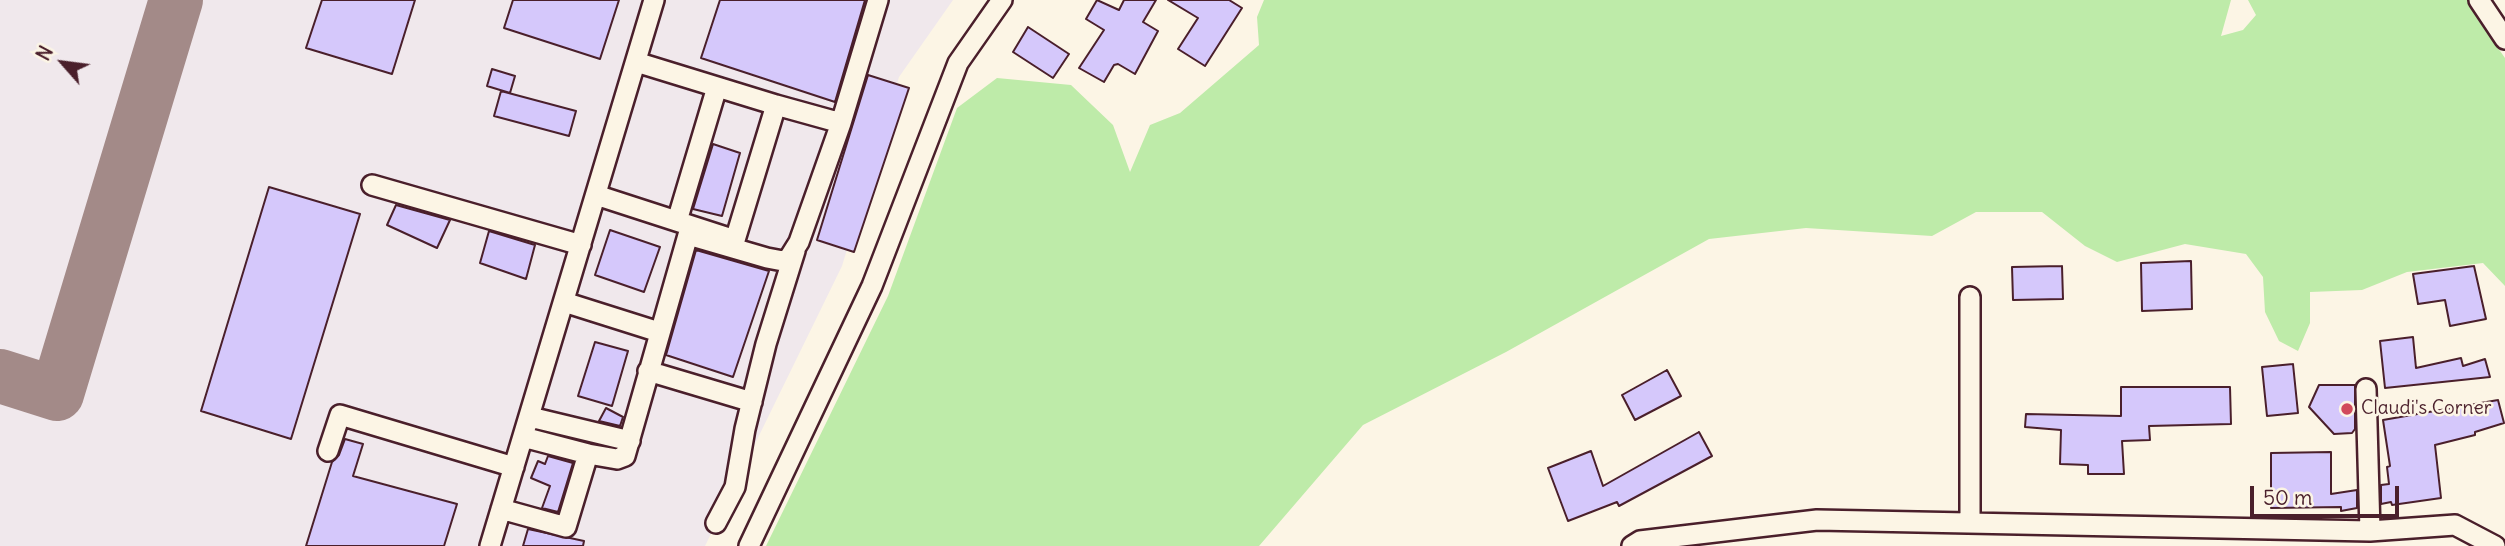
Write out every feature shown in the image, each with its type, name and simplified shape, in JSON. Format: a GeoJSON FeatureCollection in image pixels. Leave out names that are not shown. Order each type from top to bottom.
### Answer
{"type":"FeatureCollection","features":[{"type":"Feature","properties":{"kind":"street"},"geometry":{"type":"LineString","coordinates":[[490,546],[654,0]]}},
{"type":"Feature","properties":{"kind":"street"},"geometry":{"type":"LineString","coordinates":[[716,523],[735,487],[752,402],[795,251],[841,123],[878,0]]}},
{"type":"Feature","properties":{"kind":"street"},"geometry":{"type":"LineString","coordinates":[[749,546],[872,286],[958,63],[1002,0]]}},
{"type":"Feature","properties":{"kind":"street"},"geometry":{"type":"LineString","coordinates":[[2479,0],[2505,39]]}},
{"type":"Feature","properties":{"kind":"street"},"geometry":{"type":"LineString","coordinates":[[636,62],[841,123]]}},
{"type":"Feature","properties":{"kind":"street"},"geometry":{"type":"LineString","coordinates":[[677,221],[717,87]]}},
{"type":"Feature","properties":{"kind":"street"},"geometry":{"type":"LineString","coordinates":[[596,195],[735,240],[776,105]]}},
{"type":"Feature","properties":{"kind":"street"},"geometry":{"type":"LineString","coordinates":[[372,185],[581,245]]}},
{"type":"Feature","properties":{"kind":"street"},"geometry":{"type":"LineString","coordinates":[[523,437],[588,454],[622,459],[688,235],[783,261],[795,251]]}},
{"type":"Feature","properties":{"kind":"street"},"geometry":{"type":"LineString","coordinates":[[1970,297],[1970,522]]}},
{"type":"Feature","properties":{"kind":"street"},"geometry":{"type":"LineString","coordinates":[[564,302],[659,332]]}},
{"type":"Feature","properties":{"kind":"street"},"geometry":{"type":"LineString","coordinates":[[648,371],[752,402]]}},
{"type":"Feature","properties":{"kind":"street"},"geometry":{"type":"LineString","coordinates":[[2366,389],[2370,531]]}},
{"type":"Feature","properties":{"kind":"street"},"geometry":{"type":"LineString","coordinates":[[328,451],[340,415],[514,467]]}},
{"type":"Feature","properties":{"kind":"street"},"geometry":{"type":"LineString","coordinates":[[530,417],[629,441]]}},
{"type":"Feature","properties":{"kind":"street"},"geometry":{"type":"LineString","coordinates":[[501,509],[566,527],[588,454]]}},
{"type":"Feature","properties":{"kind":"street"},"geometry":{"type":"LineString","coordinates":[[1632,546],[1640,541],[1817,520],[2370,531],[2455,525],[2495,546]]}},
{"type":"Feature","properties":{"kind":"shaded area"},"geometry":{"type":"Polygon","coordinates":[[[0,0],[953,0],[899,77],[842,266],[705,546],[0,546],[0,0]]]}},
{"type":"Feature","properties":{"kind":"green space"},"geometry":{"type":"Polygon","coordinates":[[[1264,0],[2231,0],[2221,36],[2243,30],[2256,15],[2248,0],[2471,0],[2478,20],[2505,58],[2505,286],[2483,263],[2407,272],[2362,290],[2310,292],[2310,323],[2298,351],[2279,341],[2265,312],[2263,277],[2246,254],[2185,244],[2117,262],[2085,246],[2042,212],[1976,212],[1932,236],[1806,228],[1709,239],[1506,352],[1363,425],[1259,546],[766,546],[888,296],[957,108],[997,78],[1071,85],[1113,125],[1130,172],[1150,125],[1180,113],[1259,45],[1257,17],[1264,0]]]}},
{"type":"Feature","properties":{"kind":"building"},"geometry":{"type":"Polygon","coordinates":[[[322,0],[415,0],[392,74],[306,48],[322,0]]]}},
{"type":"Feature","properties":{"kind":"building"},"geometry":{"type":"Polygon","coordinates":[[[513,0],[619,0],[600,59],[504,28],[513,0]]]}},
{"type":"Feature","properties":{"kind":"building"},"geometry":{"type":"Polygon","coordinates":[[[720,0],[865,0],[835,102],[701,58],[720,0]]]}},
{"type":"Feature","properties":{"kind":"building"},"geometry":{"type":"Polygon","coordinates":[[[1097,0],[1119,10],[1124,0],[1156,0],[1143,22],[1158,31],[1135,74],[1118,64],[1114,65],[1104,82],[1079,68],[1104,30],[1086,19],[1097,0]]]}},
{"type":"Feature","properties":{"kind":"building"},"geometry":{"type":"Polygon","coordinates":[[[1168,0],[1229,0],[1242,8],[1205,66],[1178,49],[1198,18],[1168,0]]]}},
{"type":"Feature","properties":{"kind":"building"},"geometry":{"type":"Polygon","coordinates":[[[1028,27],[1069,54],[1053,78],[1013,52],[1028,27]]]}},
{"type":"Feature","properties":{"kind":"building"},"geometry":{"type":"Polygon","coordinates":[[[492,69],[515,76],[510,93],[487,86],[492,69]]]}},
{"type":"Feature","properties":{"kind":"building"},"geometry":{"type":"Polygon","coordinates":[[[868,75],[909,88],[854,252],[817,240],[868,75]]]}},
{"type":"Feature","properties":{"kind":"building"},"geometry":{"type":"Polygon","coordinates":[[[501,91],[576,111],[569,136],[494,116],[501,91]]]}},
{"type":"Feature","properties":{"kind":"building"},"geometry":{"type":"Polygon","coordinates":[[[713,144],[740,153],[722,216],[693,209],[713,144]]]}},
{"type":"Feature","properties":{"kind":"building"},"geometry":{"type":"Polygon","coordinates":[[[269,187],[360,214],[291,439],[201,411],[269,187]]]}},
{"type":"Feature","properties":{"kind":"building"},"geometry":{"type":"Polygon","coordinates":[[[396,205],[450,220],[437,248],[387,225],[396,205]]]}},
{"type":"Feature","properties":{"kind":"building"},"geometry":{"type":"Polygon","coordinates":[[[610,230],[660,247],[644,292],[595,275],[610,230]]]}},
{"type":"Feature","properties":{"kind":"building"},"geometry":{"type":"Polygon","coordinates":[[[489,231],[535,245],[526,279],[480,263],[489,231]]]}},
{"type":"Feature","properties":{"kind":"building"},"geometry":{"type":"Polygon","coordinates":[[[696,250],[769,271],[733,377],[666,355],[696,250]]]}},
{"type":"Feature","properties":{"kind":"building"},"geometry":{"type":"Polygon","coordinates":[[[2191,261],[2192,309],[2142,311],[2141,263],[2191,261]]]}},
{"type":"Feature","properties":{"kind":"building"},"geometry":{"type":"Polygon","coordinates":[[[2062,266],[2063,299],[2013,300],[2012,267],[2062,266]]]}},
{"type":"Feature","properties":{"kind":"building"},"geometry":{"type":"Polygon","coordinates":[[[2474,266],[2486,319],[2450,326],[2445,300],[2418,304],[2413,274],[2474,266]]]}},
{"type":"Feature","properties":{"kind":"building"},"geometry":{"type":"Polygon","coordinates":[[[2413,337],[2416,368],[2461,358],[2463,366],[2485,359],[2490,377],[2385,388],[2380,341],[2413,337]]]}},
{"type":"Feature","properties":{"kind":"building"},"geometry":{"type":"Polygon","coordinates":[[[595,342],[628,351],[612,406],[578,396],[595,342]]]}},
{"type":"Feature","properties":{"kind":"building"},"geometry":{"type":"Polygon","coordinates":[[[2293,364],[2298,413],[2267,416],[2262,367],[2293,364]]]}},
{"type":"Feature","properties":{"kind":"building"},"geometry":{"type":"Polygon","coordinates":[[[1667,370],[1681,396],[1635,420],[1622,395],[1667,370]]]}},
{"type":"Feature","properties":{"kind":"building"},"geometry":{"type":"Polygon","coordinates":[[[2319,385],[2355,385],[2355,429],[2352,433],[2334,434],[2309,407],[2319,385]]]}},
{"type":"Feature","properties":{"kind":"building"},"geometry":{"type":"Polygon","coordinates":[[[2121,387],[2230,387],[2231,424],[2149,426],[2150,440],[2122,441],[2124,474],[2088,474],[2088,465],[2060,464],[2061,430],[2025,427],[2026,414],[2121,416],[2121,387]]]}},
{"type":"Feature","properties":{"kind":"building"},"geometry":{"type":"Polygon","coordinates":[[[2498,400],[2504,423],[2475,432],[2475,435],[2435,445],[2441,498],[2381,504],[2381,485],[2389,484],[2387,467],[2390,466],[2383,420],[2498,400]]]}},
{"type":"Feature","properties":{"kind":"building"},"geometry":{"type":"Polygon","coordinates":[[[606,408],[623,417],[620,426],[599,421],[606,408]]]}},
{"type":"Feature","properties":{"kind":"building"},"geometry":{"type":"Polygon","coordinates":[[[1699,432],[1712,456],[1619,506],[1617,502],[1568,521],[1548,468],[1591,451],[1603,486],[1699,432]]]}},
{"type":"Feature","properties":{"kind":"building"},"geometry":{"type":"Polygon","coordinates":[[[345,439],[363,444],[353,476],[457,504],[444,546],[306,546],[332,462],[339,455],[345,439]]]}},
{"type":"Feature","properties":{"kind":"building"},"geometry":{"type":"Polygon","coordinates":[[[2331,452],[2331,494],[2357,490],[2357,508],[2341,511],[2341,507],[2271,508],[2271,453],[2331,452]]]}},
{"type":"Feature","properties":{"kind":"building"},"geometry":{"type":"Polygon","coordinates":[[[548,456],[573,463],[558,512],[542,508],[550,486],[531,478],[538,461],[545,464],[548,456]]]}},
{"type":"Feature","properties":{"kind":"building"},"geometry":{"type":"Polygon","coordinates":[[[528,529],[584,541],[583,546],[523,546],[528,529]]]}},
{"type":"Feature","properties":{"kind":"taxiway"},"geometry":{"type":"LineString","coordinates":[[0,376],[57,394],[176,0]]}},
{"type":"Feature","properties":{"kind":"place","name":"Claudi's Corner"},"geometry":{"type":"Point","coordinates":[2347,409]}}]}
